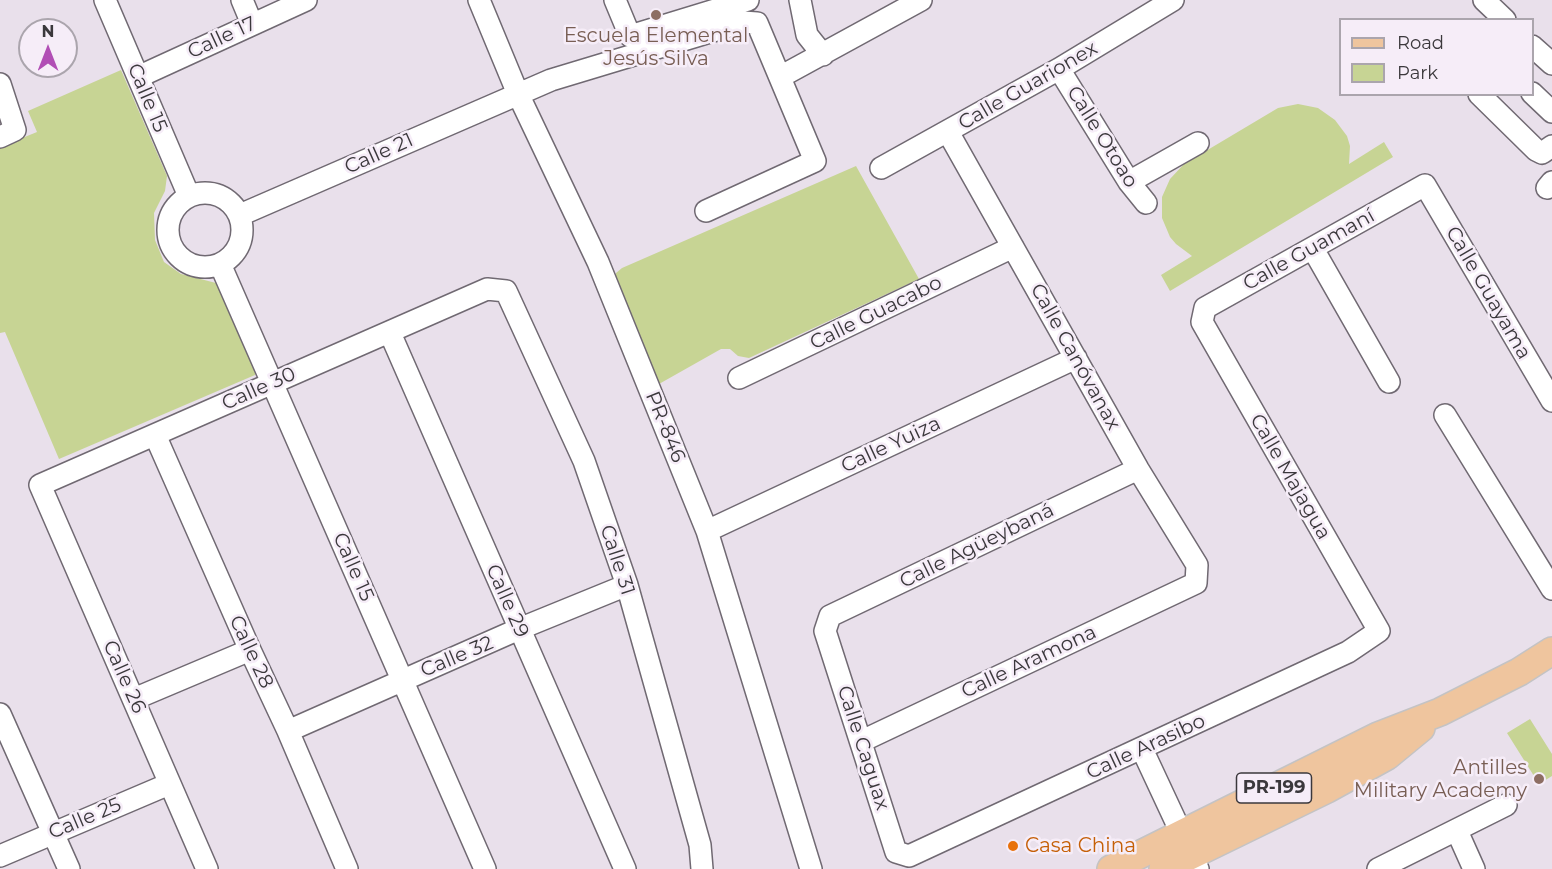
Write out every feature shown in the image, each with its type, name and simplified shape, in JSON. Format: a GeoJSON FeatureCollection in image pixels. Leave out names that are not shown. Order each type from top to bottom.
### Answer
{"type":"FeatureCollection","features":[{"type":"Feature","properties":{"kind":"main road","name":"PR-199"},"geometry":{"type":"LineString","coordinates":[[1163,869],[1378,736],[1440,712],[1519,672],[1552,651]]}},
{"type":"Feature","properties":{"kind":"main road","name":"PR-199"},"geometry":{"type":"LineString","coordinates":[[1111,869],[1190,853]]}},
{"type":"Feature","properties":{"kind":"street","name":"Calle 15"},"geometry":{"type":"LineString","coordinates":[[105,0],[189,196]]}},
{"type":"Feature","properties":{"kind":"street"},"geometry":{"type":"LineString","coordinates":[[242,0],[252,24]]}},
{"type":"Feature","properties":{"kind":"street","name":"Calle 17"},"geometry":{"type":"LineString","coordinates":[[138,77],[306,0]]}},
{"type":"Feature","properties":{"kind":"street","name":"PR-846"},"geometry":{"type":"LineString","coordinates":[[479,0],[518,94],[598,262],[707,531],[811,869]]}},
{"type":"Feature","properties":{"kind":"street"},"geometry":{"type":"LineString","coordinates":[[615,0],[630,36],[748,0]]}},
{"type":"Feature","properties":{"kind":"street"},"geometry":{"type":"LineString","coordinates":[[801,0],[807,35],[823,55]]}},
{"type":"Feature","properties":{"kind":"street"},"geometry":{"type":"LineString","coordinates":[[706,211],[815,160],[780,77],[921,0]]}},
{"type":"Feature","properties":{"kind":"street","name":"Calle Guarionex"},"geometry":{"type":"LineString","coordinates":[[881,168],[1059,69],[1173,0]]}},
{"type":"Feature","properties":{"kind":"street"},"geometry":{"type":"LineString","coordinates":[[1484,0],[1503,18]]}},
{"type":"Feature","properties":{"kind":"street","name":"Calle 21"},"geometry":{"type":"LineString","coordinates":[[240,215],[551,80],[743,22],[757,23],[780,77]]}},
{"type":"Feature","properties":{"kind":"street"},"geometry":{"type":"LineString","coordinates":[[1534,47],[1552,64]]}},
{"type":"Feature","properties":{"kind":"street","name":"Calle Otoao"},"geometry":{"type":"LineString","coordinates":[[1059,69],[1129,182],[1146,203]]}},
{"type":"Feature","properties":{"kind":"street"},"geometry":{"type":"LineString","coordinates":[[0,84],[8,133]]}},
{"type":"Feature","properties":{"kind":"street"},"geometry":{"type":"LineString","coordinates":[[1534,94],[1552,112]]}},
{"type":"Feature","properties":{"kind":"street"},"geometry":{"type":"LineString","coordinates":[[1481,96],[1536,150],[1542,153],[1552,146]]}},
{"type":"Feature","properties":{"kind":"street","name":"Calle Canóvanax"},"geometry":{"type":"LineString","coordinates":[[948,132],[1137,469],[1197,565],[1196,583]]}},
{"type":"Feature","properties":{"kind":"street"},"geometry":{"type":"LineString","coordinates":[[1129,182],[1198,143]]}},
{"type":"Feature","properties":{"kind":"street","name":"Calle Guamaní"},"geometry":{"type":"LineString","coordinates":[[1202,322],[1206,308],[1425,185]]}},
{"type":"Feature","properties":{"kind":"street","name":"Calle Guayama"},"geometry":{"type":"LineString","coordinates":[[1425,185],[1552,401]]}},
{"type":"Feature","properties":{"kind":"street"},"geometry":{"type":"LineString","coordinates":[[204,192],[219,195],[231,203],[240,215],[243,226],[238,249],[220,264],[208,267],[195,266],[183,260],[174,251],[169,239],[169,220],[179,203],[189,196],[204,192]]}},
{"type":"Feature","properties":{"kind":"street","name":"Calle Guacabo"},"geometry":{"type":"LineString","coordinates":[[739,378],[1013,247]]}},
{"type":"Feature","properties":{"kind":"street"},"geometry":{"type":"LineString","coordinates":[[1313,249],[1389,382]]}},
{"type":"Feature","properties":{"kind":"street","name":"Calle 15"},"geometry":{"type":"LineString","coordinates":[[220,264],[485,869]]}},
{"type":"Feature","properties":{"kind":"street","name":"Calle 31"},"geometry":{"type":"LineString","coordinates":[[478,293],[487,289],[506,291],[584,461],[627,585],[700,845],[702,869]]}},
{"type":"Feature","properties":{"kind":"street","name":"Calle 30"},"geometry":{"type":"LineString","coordinates":[[40,485],[478,293]]}},
{"type":"Feature","properties":{"kind":"street","name":"Calle Majagua"},"geometry":{"type":"LineString","coordinates":[[1202,322],[1379,631]]}},
{"type":"Feature","properties":{"kind":"street","name":"Calle 29"},"geometry":{"type":"LineString","coordinates":[[390,333],[625,869]]}},
{"type":"Feature","properties":{"kind":"street","name":"Calle Yuiza"},"geometry":{"type":"LineString","coordinates":[[707,531],[1076,358]]}},
{"type":"Feature","properties":{"kind":"street"},"geometry":{"type":"LineString","coordinates":[[1445,415],[1552,589]]}},
{"type":"Feature","properties":{"kind":"street","name":"Calle 28"},"geometry":{"type":"LineString","coordinates":[[155,435],[288,731],[347,869]]}},
{"type":"Feature","properties":{"kind":"street","name":"Calle Agüeybaná"},"geometry":{"type":"LineString","coordinates":[[825,631],[830,616],[1137,469]]}},
{"type":"Feature","properties":{"kind":"street","name":"Calle 26"},"geometry":{"type":"LineString","coordinates":[[40,485],[207,869]]}},
{"type":"Feature","properties":{"kind":"street","name":"Calle Aramona"},"geometry":{"type":"LineString","coordinates":[[862,741],[1196,583]]}},
{"type":"Feature","properties":{"kind":"street","name":"Calle 32"},"geometry":{"type":"LineString","coordinates":[[288,731],[627,585]]}},
{"type":"Feature","properties":{"kind":"street","name":"Calle Caguax"},"geometry":{"type":"LineString","coordinates":[[825,631],[896,852],[909,856]]}},
{"type":"Feature","properties":{"kind":"street","name":"Calle Arasibo"},"geometry":{"type":"LineString","coordinates":[[909,856],[1348,652],[1379,631]]}},
{"type":"Feature","properties":{"kind":"street"},"geometry":{"type":"LineString","coordinates":[[134,699],[250,650]]}},
{"type":"Feature","properties":{"kind":"street"},"geometry":{"type":"LineString","coordinates":[[0,714],[69,869]]}},
{"type":"Feature","properties":{"kind":"street"},"geometry":{"type":"LineString","coordinates":[[1142,749],[1190,853]]}},
{"type":"Feature","properties":{"kind":"street","name":"Calle 25"},"geometry":{"type":"LineString","coordinates":[[0,856],[169,784]]}},
{"type":"Feature","properties":{"kind":"street"},"geometry":{"type":"LineString","coordinates":[[1378,869],[1506,805]]}},
{"type":"Feature","properties":{"kind":"street"},"geometry":{"type":"LineString","coordinates":[[1457,831],[1474,869]]}},
{"type":"Feature","properties":{"kind":"green space"},"geometry":{"type":"Polygon","coordinates":[[[121,70],[167,176],[165,191],[154,213],[155,240],[164,262],[181,274],[216,283],[257,363],[257,369],[255,375],[59,459],[5,332],[0,333],[0,147],[37,132],[28,111],[121,70]]]}},
{"type":"Feature","properties":{"kind":"green space"},"geometry":{"type":"Polygon","coordinates":[[[1298,104],[1318,108],[1335,120],[1347,136],[1350,146],[1349,164],[1384,142],[1393,157],[1170,291],[1161,275],[1192,256],[1170,237],[1162,218],[1162,197],[1170,179],[1184,164],[1278,108],[1298,104]]]}},
{"type":"Feature","properties":{"kind":"green space"},"geometry":{"type":"Polygon","coordinates":[[[856,166],[919,279],[749,358],[738,356],[730,349],[721,349],[659,384],[615,282],[616,273],[622,268],[856,166]]]}},
{"type":"Feature","properties":{"kind":"green space"},"geometry":{"type":"Polygon","coordinates":[[[1530,719],[1552,754],[1552,776],[1539,784],[1507,733],[1530,719]]]}},
{"type":"Feature","properties":{"kind":"place","name":"Escuela Elemental Jesús Silva"},"geometry":{"type":"Point","coordinates":[656,15]}},
{"type":"Feature","properties":{"kind":"place","name":"Antilles Military Academy"},"geometry":{"type":"Point","coordinates":[1539,779]}},
{"type":"Feature","properties":{"kind":"place","name":"Casa China"},"geometry":{"type":"Point","coordinates":[1013,846]}}]}
